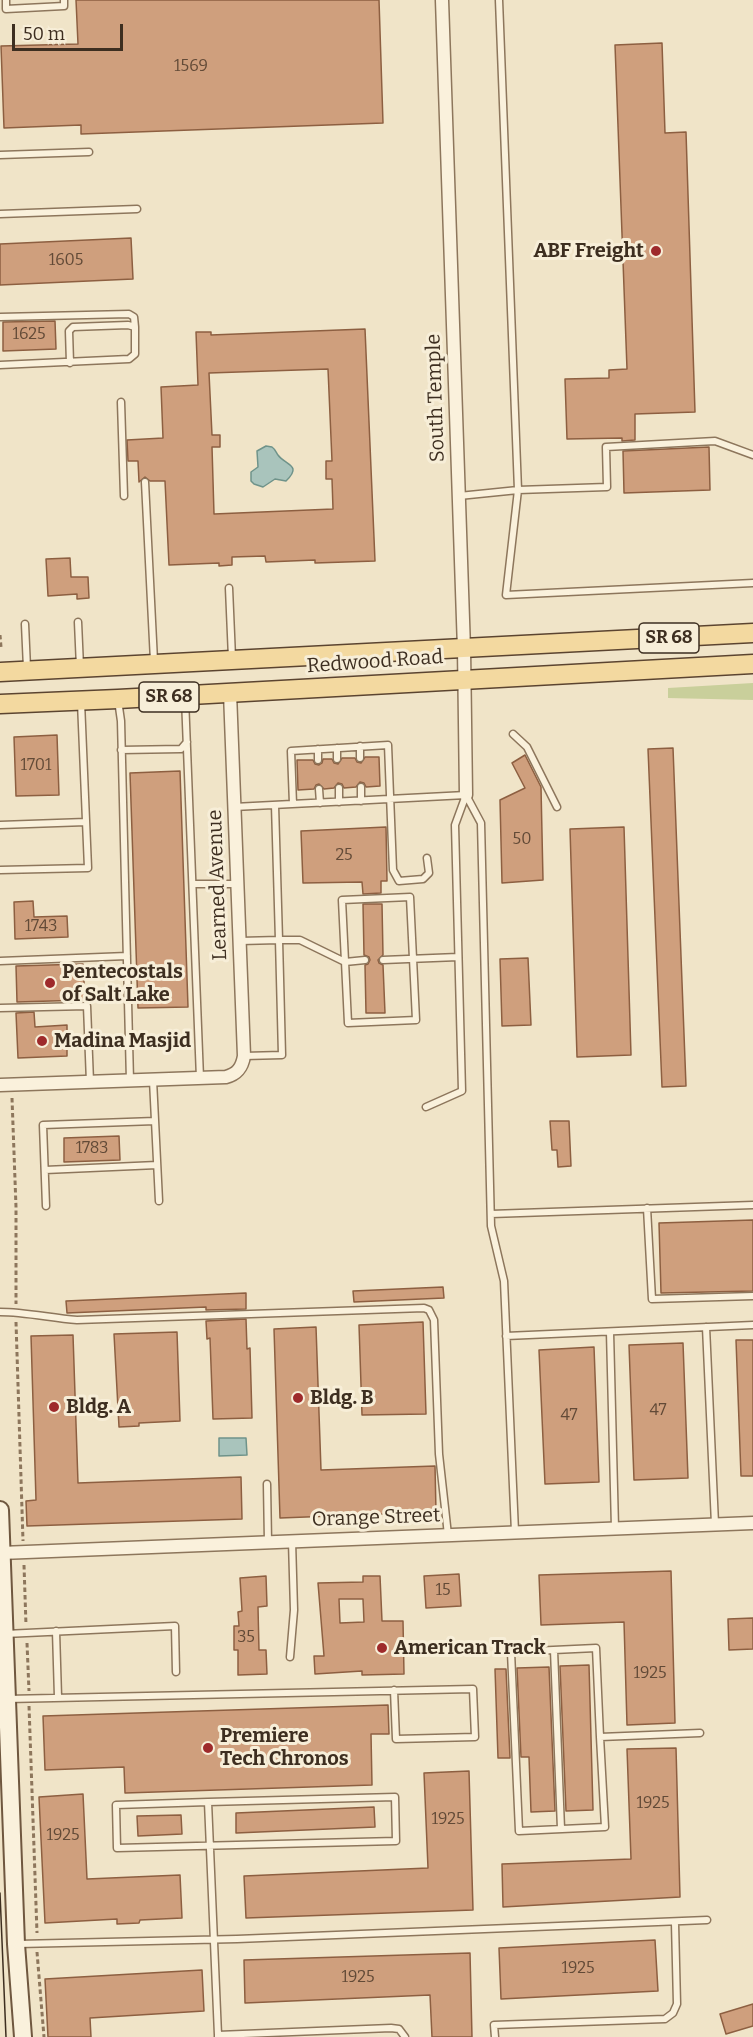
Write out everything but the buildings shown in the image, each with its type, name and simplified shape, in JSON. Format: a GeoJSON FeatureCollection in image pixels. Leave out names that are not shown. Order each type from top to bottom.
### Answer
{"type":"FeatureCollection","features":[{"type":"Feature","properties":{"kind":"main road","name":"Redwood Road"},"geometry":{"type":"LineString","coordinates":[[0,672],[232,662],[753,633]]}},
{"type":"Feature","properties":{"kind":"main road","name":"Redwood Road"},"geometry":{"type":"LineString","coordinates":[[0,704],[185,696],[753,664]]}},
{"type":"Feature","properties":{"kind":"main road"},"geometry":{"type":"LineString","coordinates":[[0,1510],[16,1944],[23,2037]]}},
{"type":"Feature","properties":{"kind":"street","name":"South Temple"},"geometry":{"type":"LineString","coordinates":[[442,0],[465,679],[466,795]]}},
{"type":"Feature","properties":{"kind":"street","name":"Learned Avenue"},"geometry":{"type":"LineString","coordinates":[[200,1078],[226,1077],[236,1072],[244,1056],[230,693]]}},
{"type":"Feature","properties":{"kind":"street"},"geometry":{"type":"LineString","coordinates":[[0,1085],[200,1078]]}},
{"type":"Feature","properties":{"kind":"street","name":"Orange Street"},"geometry":{"type":"LineString","coordinates":[[1,1553],[753,1523]]}},
{"type":"Feature","properties":{"kind":"lane"},"geometry":{"type":"LineString","coordinates":[[6,0],[6,9],[64,6],[64,0]]}},
{"type":"Feature","properties":{"kind":"lane"},"geometry":{"type":"LineString","coordinates":[[499,0],[518,490],[506,595],[753,583]]}},
{"type":"Feature","properties":{"kind":"lane"},"geometry":{"type":"LineString","coordinates":[[0,155],[89,152]]}},
{"type":"Feature","properties":{"kind":"lane"},"geometry":{"type":"LineString","coordinates":[[0,214],[137,209]]}},
{"type":"Feature","properties":{"kind":"lane"},"geometry":{"type":"LineString","coordinates":[[0,317],[129,314],[134,317],[135,327],[135,354],[129,359],[0,365]]}},
{"type":"Feature","properties":{"kind":"lane"},"geometry":{"type":"LineString","coordinates":[[70,363],[69,331],[73,327],[128,325],[135,327]]}},
{"type":"Feature","properties":{"kind":"lane"},"geometry":{"type":"LineString","coordinates":[[121,402],[124,496]]}},
{"type":"Feature","properties":{"kind":"lane"},"geometry":{"type":"LineString","coordinates":[[459,496],[518,490],[607,487],[606,447],[715,441],[753,455]]}},
{"type":"Feature","properties":{"kind":"lane"},"geometry":{"type":"LineString","coordinates":[[145,482],[154,665]]}},
{"type":"Feature","properties":{"kind":"lane"},"geometry":{"type":"LineString","coordinates":[[229,588],[232,662]]}},
{"type":"Feature","properties":{"kind":"lane"},"geometry":{"type":"LineString","coordinates":[[78,622],[80,668]]}},
{"type":"Feature","properties":{"kind":"lane"},"geometry":{"type":"LineString","coordinates":[[25,624],[27,671]]}},
{"type":"Feature","properties":{"kind":"lane"},"geometry":{"type":"LineString","coordinates":[[185,696],[200,1078]]}},
{"type":"Feature","properties":{"kind":"lane"},"geometry":{"type":"LineString","coordinates":[[118,699],[130,1081]]}},
{"type":"Feature","properties":{"kind":"lane"},"geometry":{"type":"LineString","coordinates":[[0,870],[88,868],[81,701]]}},
{"type":"Feature","properties":{"kind":"lane"},"geometry":{"type":"LineString","coordinates":[[513,734],[527,747],[557,807]]}},
{"type":"Feature","properties":{"kind":"lane"},"geometry":{"type":"LineString","coordinates":[[121,750],[181,749],[188,742]]}},
{"type":"Feature","properties":{"kind":"lane"},"geometry":{"type":"LineString","coordinates":[[293,804],[291,751],[388,745],[393,870],[399,881],[423,879],[429,873],[428,858]]}},
{"type":"Feature","properties":{"kind":"lane"},"geometry":{"type":"LineString","coordinates":[[360,746],[360,758]]}},
{"type":"Feature","properties":{"kind":"lane"},"geometry":{"type":"LineString","coordinates":[[337,748],[337,759]]}},
{"type":"Feature","properties":{"kind":"lane"},"geometry":{"type":"LineString","coordinates":[[318,749],[318,760]]}},
{"type":"Feature","properties":{"kind":"lane"},"geometry":{"type":"LineString","coordinates":[[361,787],[362,801]]}},
{"type":"Feature","properties":{"kind":"lane"},"geometry":{"type":"LineString","coordinates":[[339,788],[339,802]]}},
{"type":"Feature","properties":{"kind":"lane"},"geometry":{"type":"LineString","coordinates":[[319,789],[320,803]]}},
{"type":"Feature","properties":{"kind":"lane"},"geometry":{"type":"LineString","coordinates":[[234,807],[466,795]]}},
{"type":"Feature","properties":{"kind":"lane"},"geometry":{"type":"LineString","coordinates":[[426,1107],[462,1091],[455,825],[466,795]]}},
{"type":"Feature","properties":{"kind":"lane"},"geometry":{"type":"LineString","coordinates":[[466,795],[481,823],[491,1226],[504,1281],[515,1533]]}},
{"type":"Feature","properties":{"kind":"lane"},"geometry":{"type":"LineString","coordinates":[[244,1056],[282,1055],[275,805]]}},
{"type":"Feature","properties":{"kind":"lane"},"geometry":{"type":"LineString","coordinates":[[0,825],[86,822]]}},
{"type":"Feature","properties":{"kind":"lane"},"geometry":{"type":"LineString","coordinates":[[194,884],[237,884]]}},
{"type":"Feature","properties":{"kind":"lane"},"geometry":{"type":"LineString","coordinates":[[410,897],[413,959],[416,1020],[348,1023],[342,900],[410,897]]}},
{"type":"Feature","properties":{"kind":"lane"},"geometry":{"type":"LineString","coordinates":[[239,941],[300,940],[345,962],[364,960]]}},
{"type":"Feature","properties":{"kind":"lane"},"geometry":{"type":"LineString","coordinates":[[0,961],[127,956]]}},
{"type":"Feature","properties":{"kind":"lane"},"geometry":{"type":"LineString","coordinates":[[383,960],[458,957]]}},
{"type":"Feature","properties":{"kind":"lane"},"geometry":{"type":"LineString","coordinates":[[0,1008],[87,1006],[90,1082]]}},
{"type":"Feature","properties":{"kind":"lane"},"geometry":{"type":"LineString","coordinates":[[153,1080],[159,1202]]}},
{"type":"Feature","properties":{"kind":"lane"},"geometry":{"type":"LineString","coordinates":[[46,1206],[43,1125],[155,1120]]}},
{"type":"Feature","properties":{"kind":"lane"},"geometry":{"type":"LineString","coordinates":[[45,1170],[157,1165]]}},
{"type":"Feature","properties":{"kind":"lane"},"geometry":{"type":"LineString","coordinates":[[491,1214],[753,1205]]}},
{"type":"Feature","properties":{"kind":"lane"},"geometry":{"type":"LineString","coordinates":[[647,1208],[652,1299],[753,1296]]}},
{"type":"Feature","properties":{"kind":"lane"},"geometry":{"type":"LineString","coordinates":[[0,1312],[77,1320],[424,1308],[429,1310],[434,1320],[439,1454],[448,1535]]}},
{"type":"Feature","properties":{"kind":"lane"},"geometry":{"type":"LineString","coordinates":[[506,1336],[753,1325]]}},
{"type":"Feature","properties":{"kind":"lane"},"geometry":{"type":"LineString","coordinates":[[706,1328],[715,1525]]}},
{"type":"Feature","properties":{"kind":"lane"},"geometry":{"type":"LineString","coordinates":[[610,1332],[615,1529]]}},
{"type":"Feature","properties":{"kind":"lane"},"geometry":{"type":"LineString","coordinates":[[267,1484],[268,1542]]}},
{"type":"Feature","properties":{"kind":"lane"},"geometry":{"type":"LineString","coordinates":[[290,1657],[294,1610],[292,1542]]}},
{"type":"Feature","properties":{"kind":"lane"},"geometry":{"type":"LineString","coordinates":[[4,1634],[175,1626],[176,1672]]}},
{"type":"Feature","properties":{"kind":"lane"},"geometry":{"type":"LineString","coordinates":[[56,1631],[58,1697]]}},
{"type":"Feature","properties":{"kind":"lane"},"geometry":{"type":"LineString","coordinates":[[596,1648],[600,1737],[605,1827],[519,1831],[511,1652],[596,1648]]}},
{"type":"Feature","properties":{"kind":"lane"},"geometry":{"type":"LineString","coordinates":[[554,1650],[561,1829]]}},
{"type":"Feature","properties":{"kind":"lane"},"geometry":{"type":"LineString","coordinates":[[6,1699],[58,1697],[394,1690],[473,1689],[475,1737],[396,1739],[394,1690]]}},
{"type":"Feature","properties":{"kind":"lane"},"geometry":{"type":"LineString","coordinates":[[600,1737],[700,1733]]}},
{"type":"Feature","properties":{"kind":"lane"},"geometry":{"type":"LineString","coordinates":[[395,1797],[396,1841],[117,1848],[116,1805],[208,1802],[395,1797]]}},
{"type":"Feature","properties":{"kind":"lane"},"geometry":{"type":"LineString","coordinates":[[208,1802],[218,2036],[391,2028],[399,2029],[405,2037]]}},
{"type":"Feature","properties":{"kind":"lane"},"geometry":{"type":"LineString","coordinates":[[16,1944],[213,1940],[707,1920]]}},
{"type":"Feature","properties":{"kind":"lane"},"geometry":{"type":"LineString","coordinates":[[495,2037],[494,2025],[665,2019],[673,2013],[676,2004],[675,1923]]}},
{"type":"Feature","properties":{"kind":"path"},"geometry":{"type":"LineString","coordinates":[[0,634],[1,647]]}},
{"type":"Feature","properties":{"kind":"path"},"geometry":{"type":"LineString","coordinates":[[12,1104],[16,1207],[16,1305]]}},
{"type":"Feature","properties":{"kind":"path"},"geometry":{"type":"LineString","coordinates":[[16,1320],[23,1534]]}},
{"type":"Feature","properties":{"kind":"path"},"geometry":{"type":"LineString","coordinates":[[24,1572],[37,1944],[44,2037]]}},
{"type":"Feature","properties":{"kind":"green space"},"geometry":{"type":"Polygon","coordinates":[[[753,683],[753,700],[668,698],[668,688],[753,683]]]}},
{"type":"Feature","properties":{"kind":"water"},"geometry":{"type":"Polygon","coordinates":[[[266,446],[272,447],[293,468],[293,472],[286,481],[275,479],[263,487],[251,481],[251,472],[258,467],[257,451],[266,446]]]}},
{"type":"Feature","properties":{"kind":"water"},"geometry":{"type":"Polygon","coordinates":[[[219,1438],[246,1438],[247,1455],[219,1456],[219,1438]]]}},
{"type":"Feature","properties":{"kind":"tram line"},"geometry":{"type":"LineString","coordinates":[[0,1893],[6,2037]]}},
{"type":"Feature","properties":{"kind":"place","name":"ABF Freight"},"geometry":{"type":"Point","coordinates":[656,251]}},
{"type":"Feature","properties":{"kind":"place","name":"Pentecostals of Salt Lake"},"geometry":{"type":"Point","coordinates":[50,983]}},
{"type":"Feature","properties":{"kind":"place","name":"Madina Masjid"},"geometry":{"type":"Point","coordinates":[42,1041]}},
{"type":"Feature","properties":{"kind":"place","name":"Bldg. B"},"geometry":{"type":"Point","coordinates":[298,1398]}},
{"type":"Feature","properties":{"kind":"place","name":"Bldg. A"},"geometry":{"type":"Point","coordinates":[54,1407]}},
{"type":"Feature","properties":{"kind":"place","name":"American Track"},"geometry":{"type":"Point","coordinates":[382,1648]}},
{"type":"Feature","properties":{"kind":"place","name":"Premiere Tech Chronos"},"geometry":{"type":"Point","coordinates":[208,1748]}}]}
